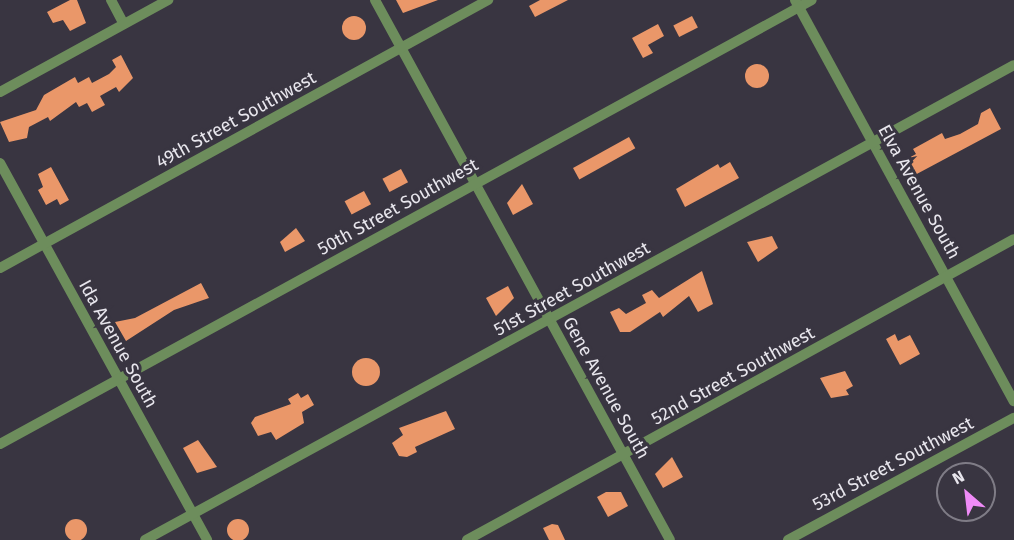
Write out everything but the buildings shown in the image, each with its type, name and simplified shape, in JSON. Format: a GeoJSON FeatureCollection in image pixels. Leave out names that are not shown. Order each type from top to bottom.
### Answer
{"type":"FeatureCollection","features":[{"type":"Feature","properties":{"kind":"street"},"geometry":{"type":"LineString","coordinates":[[111,0],[124,24]]}},
{"type":"Feature","properties":{"kind":"street"},"geometry":{"type":"LineString","coordinates":[[0,92],[168,0]]}},
{"type":"Feature","properties":{"kind":"street","name":"Gene Avenue South"},"geometry":{"type":"LineString","coordinates":[[375,0],[670,540]]}},
{"type":"Feature","properties":{"kind":"street","name":"49th Street Southwest"},"geometry":{"type":"LineString","coordinates":[[0,268],[488,0]]}},
{"type":"Feature","properties":{"kind":"street","name":"50th Street Southwest"},"geometry":{"type":"LineString","coordinates":[[0,444],[476,184],[797,3],[812,0]]}},
{"type":"Feature","properties":{"kind":"street","name":"Elva Avenue South"},"geometry":{"type":"LineString","coordinates":[[797,3],[1014,400]]}},
{"type":"Feature","properties":{"kind":"street","name":"51st Street Southwest"},"geometry":{"type":"LineString","coordinates":[[145,540],[1014,65]]}},
{"type":"Feature","properties":{"kind":"street","name":"Ida Avenue South"},"geometry":{"type":"LineString","coordinates":[[0,163],[207,540]]}},
{"type":"Feature","properties":{"kind":"street","name":"52nd Street Southwest"},"geometry":{"type":"LineString","coordinates":[[467,540],[1014,239]]}},
{"type":"Feature","properties":{"kind":"street","name":"53rd Street Southwest"},"geometry":{"type":"LineString","coordinates":[[788,540],[1014,418]]}}]}
